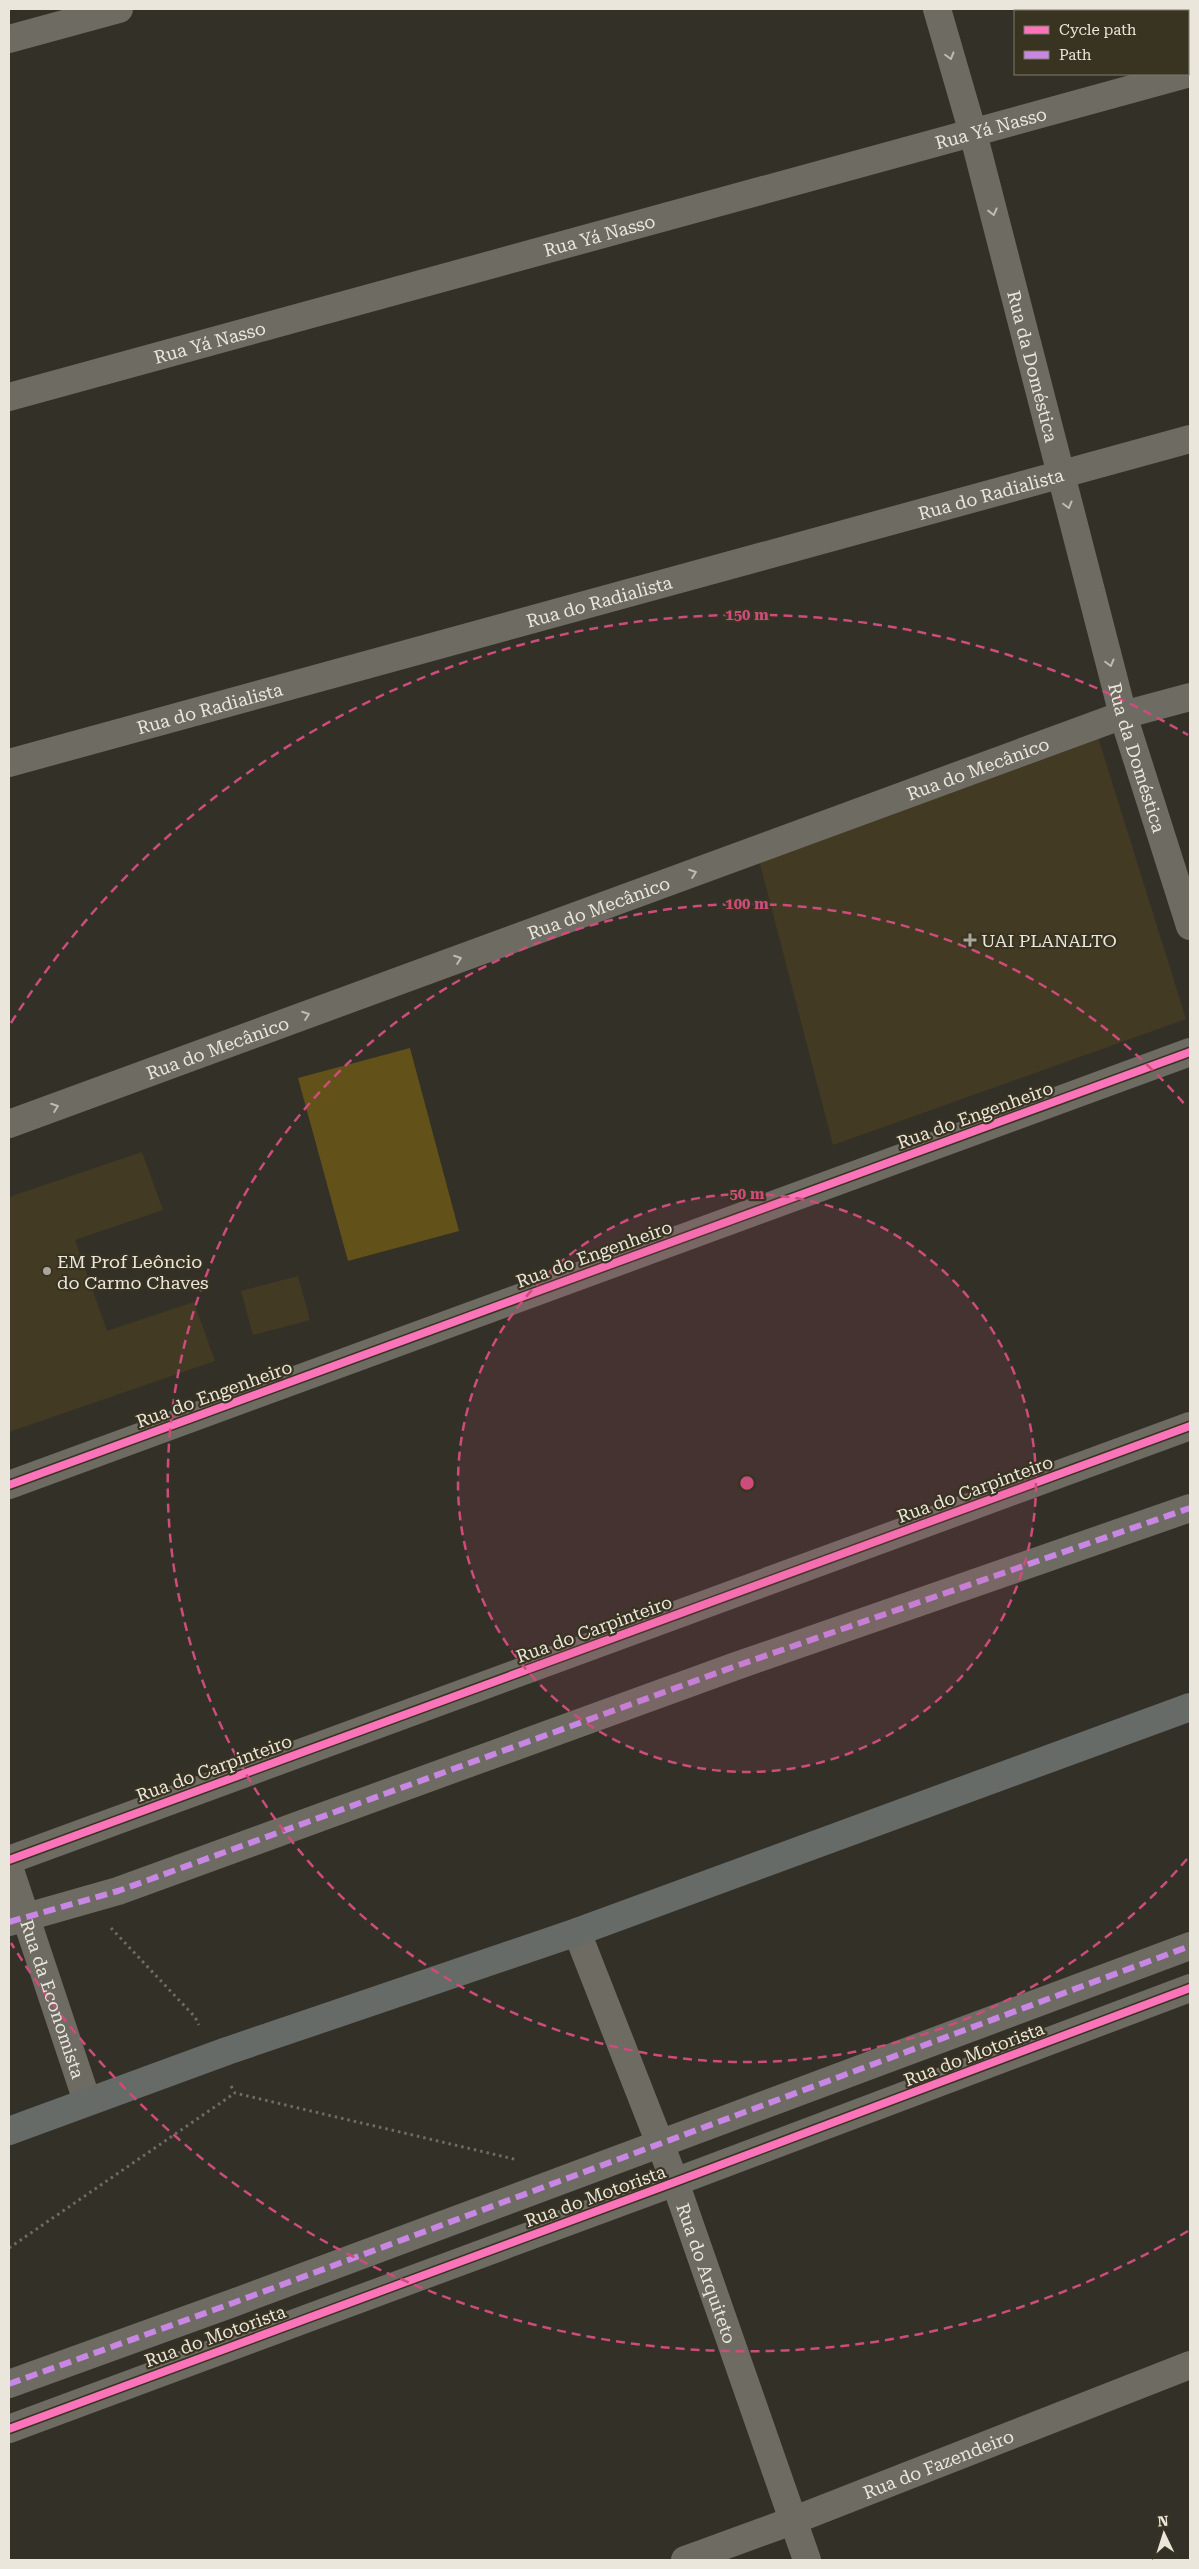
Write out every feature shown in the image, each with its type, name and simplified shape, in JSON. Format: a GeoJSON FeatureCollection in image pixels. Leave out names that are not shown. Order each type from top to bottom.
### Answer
{"type":"FeatureCollection","features":[{"type":"Feature","properties":{"kind":"main road"},"geometry":{"type":"LineString","coordinates":[[9,2131],[215,2055],[577,1932],[1190,1707]]}},
{"type":"Feature","properties":{"kind":"street"},"geometry":{"type":"LineString","coordinates":[[9,39],[118,9]]}},
{"type":"Feature","properties":{"kind":"street","name":"Rua da Doméstica"},"geometry":{"type":"LineString","coordinates":[[937,9],[973,133],[1060,476],[1124,715],[1190,926]]}},
{"type":"Feature","properties":{"kind":"street","name":"Rua Yá Nasso"},"geometry":{"type":"LineString","coordinates":[[9,397],[1183,75]]}},
{"type":"Feature","properties":{"kind":"street","name":"Rua do Radialista"},"geometry":{"type":"LineString","coordinates":[[9,763],[1190,439]]}},
{"type":"Feature","properties":{"kind":"street","name":"Rua do Mecânico"},"geometry":{"type":"LineString","coordinates":[[9,1124],[1124,715],[1190,696]]}},
{"type":"Feature","properties":{"kind":"street","name":"Rua do Engenheiro"},"geometry":{"type":"LineString","coordinates":[[9,1485],[1190,1052]]}},
{"type":"Feature","properties":{"kind":"street","name":"Rua do Carpinteiro"},"geometry":{"type":"LineString","coordinates":[[9,1860],[1190,1426]]}},
{"type":"Feature","properties":{"kind":"street"},"geometry":{"type":"LineString","coordinates":[[17,1920],[128,1888],[736,1666],[1190,1508]]}},
{"type":"Feature","properties":{"kind":"street","name":"Rua da Economista"},"geometry":{"type":"LineString","coordinates":[[9,1866],[17,1920],[86,2102]]}},
{"type":"Feature","properties":{"kind":"street","name":"Rua do Arquiteto"},"geometry":{"type":"LineString","coordinates":[[577,1932],[675,2182],[792,2522],[807,2560]]}},
{"type":"Feature","properties":{"kind":"street"},"geometry":{"type":"LineString","coordinates":[[9,2384],[242,2300],[1190,1946]]}},
{"type":"Feature","properties":{"kind":"street","name":"Rua do Motorista"},"geometry":{"type":"LineString","coordinates":[[9,2429],[675,2182],[1190,1988]]}},
{"type":"Feature","properties":{"kind":"street","name":"Rua do Fazendeiro"},"geometry":{"type":"LineString","coordinates":[[685,2560],[792,2522],[1190,2365]]}},
{"type":"Feature","properties":{"kind":"path"},"geometry":{"type":"LineString","coordinates":[[85,1901],[195,2018],[235,2093]]}},
{"type":"Feature","properties":{"kind":"path"},"geometry":{"type":"LineString","coordinates":[[9,2248],[235,2093],[521,2160]]}},
{"type":"Feature","properties":{"kind":"shaded area","name":"UAI PLANALTO"},"geometry":{"type":"Polygon","coordinates":[[[1097,734],[1186,1019],[833,1145],[759,860],[1097,734]]]}},
{"type":"Feature","properties":{"kind":"shaded area"},"geometry":{"type":"Polygon","coordinates":[[[410,1048],[459,1231],[348,1261],[298,1078],[410,1048]]]}},
{"type":"Feature","properties":{"kind":"shaded area","name":"EM Prof Leôncio do Carmo Chaves"},"geometry":{"type":"Polygon","coordinates":[[[142,1152],[163,1210],[75,1240],[107,1331],[194,1302],[215,1361],[9,1432],[9,1197],[142,1152]]]}},
{"type":"Feature","properties":{"kind":"shaded area","name":"EM Prof Leôncio do Carmo Chaves"},"geometry":{"type":"Polygon","coordinates":[[[298,1276],[310,1320],[253,1335],[241,1291],[298,1276]]]}},
{"type":"Feature","properties":{"kind":"marked path"},"geometry":{"type":"LineString","coordinates":[[9,1922],[118,1891],[736,1666],[1190,1508]]}},
{"type":"Feature","properties":{"kind":"marked path"},"geometry":{"type":"LineString","coordinates":[[9,2384],[233,2303],[1190,1946]]}},
{"type":"Feature","properties":{"kind":"cycle path"},"geometry":{"type":"LineString","coordinates":[[9,1485],[1190,1052]]}},
{"type":"Feature","properties":{"kind":"cycle path"},"geometry":{"type":"LineString","coordinates":[[9,1860],[1190,1426]]}},
{"type":"Feature","properties":{"kind":"cycle path"},"geometry":{"type":"LineString","coordinates":[[9,2429],[675,2182],[1190,1988]]}},
{"type":"Feature","properties":{"kind":"place","name":"UAI PLANALTO"},"geometry":{"type":"Point","coordinates":[970,940]}},
{"type":"Feature","properties":{"kind":"place","name":"EM Prof Leôncio do Carmo Chaves"},"geometry":{"type":"Point","coordinates":[47,1271]}}]}
